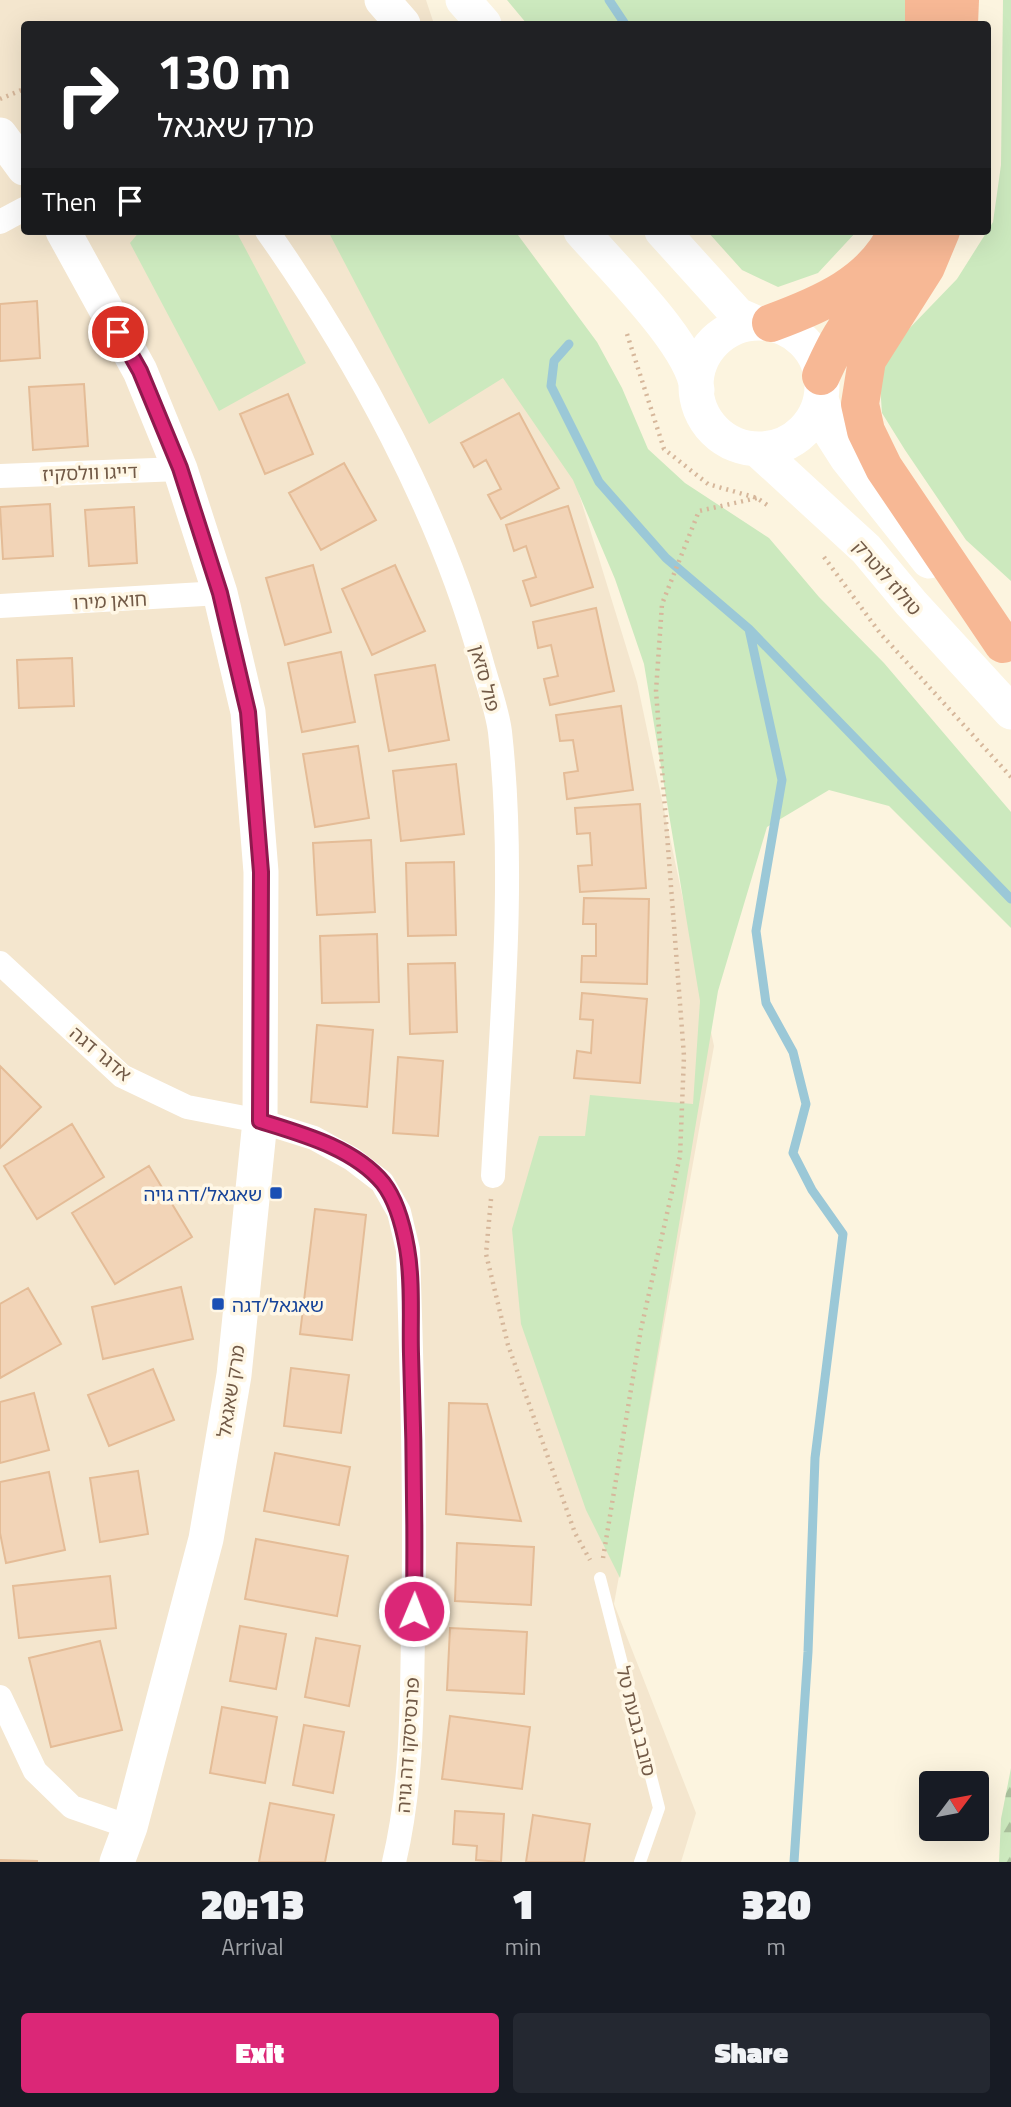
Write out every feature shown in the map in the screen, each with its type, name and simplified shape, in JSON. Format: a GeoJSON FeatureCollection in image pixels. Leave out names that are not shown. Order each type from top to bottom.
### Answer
{"type":"FeatureCollection","features":[{"type":"Feature","properties":{"kind":"highway"},"geometry":{"type":"LineString","coordinates":[[924,0],[924,21]]}},
{"type":"Feature","properties":{"kind":"highway"},"geometry":{"type":"LineString","coordinates":[[960,0],[960,21]]}},
{"type":"Feature","properties":{"kind":"highway"},"geometry":{"type":"LineString","coordinates":[[762,323],[836,297],[875,263],[895,235]]}},
{"type":"Feature","properties":{"kind":"highway"},"geometry":{"type":"LineString","coordinates":[[821,387],[838,339],[855,317],[893,280],[926,235]]}},
{"type":"Feature","properties":{"kind":"highway"},"geometry":{"type":"LineString","coordinates":[[939,235],[920,278],[867,360],[860,404],[866,431],[884,468],[1007,648]]}},
{"type":"Feature","properties":{"kind":"street"},"geometry":{"type":"LineString","coordinates":[[382,0],[400,21]]}},
{"type":"Feature","properties":{"kind":"street"},"geometry":{"type":"LineString","coordinates":[[463,0],[481,21]]}},
{"type":"Feature","properties":{"kind":"street"},"geometry":{"type":"LineString","coordinates":[[0,135],[21,164]]}},
{"type":"Feature","properties":{"kind":"street"},"geometry":{"type":"LineString","coordinates":[[0,222],[21,211]]}},
{"type":"Feature","properties":{"kind":"street","name":"מרק שאגאל"},"geometry":{"type":"LineString","coordinates":[[65,235],[140,371],[180,468],[220,593],[248,712],[261,872],[260,1121],[234,1375],[206,1539],[130,1827],[117,1862]]}},
{"type":"Feature","properties":{"kind":"street","name":"פול סזאן"},"geometry":{"type":"LineString","coordinates":[[270,235],[297,274],[391,437],[464,599],[500,729],[507,853],[494,1176]]}},
{"type":"Feature","properties":{"kind":"street"},"geometry":{"type":"LineString","coordinates":[[584,235],[674,339],[696,375],[697,398]]}},
{"type":"Feature","properties":{"kind":"street"},"geometry":{"type":"LineString","coordinates":[[666,235],[738,315],[789,330],[804,342],[816,357],[831,433],[847,458],[942,576],[1007,648]]}},
{"type":"Feature","properties":{"kind":"street"},"geometry":{"type":"LineString","coordinates":[[762,323],[725,333],[703,356],[696,377],[697,398],[705,418],[719,434],[737,445],[757,449],[791,440],[805,429],[816,415],[821,387]]}},
{"type":"Feature","properties":{"kind":"street","name":"טולוז לוטרק"},"geometry":{"type":"LineString","coordinates":[[757,449],[866,549],[911,603],[1011,712]]}},
{"type":"Feature","properties":{"kind":"street","name":"דייגו וולסקיז"},"geometry":{"type":"LineString","coordinates":[[0,476],[180,468]]}},
{"type":"Feature","properties":{"kind":"street","name":"חואן מירו"},"geometry":{"type":"LineString","coordinates":[[0,606],[220,593]]}},
{"type":"Feature","properties":{"kind":"street","name":"אדגר דגה"},"geometry":{"type":"LineString","coordinates":[[0,963],[122,1076],[187,1108],[260,1121]]}},
{"type":"Feature","properties":{"kind":"street","name":"פרנסיסקו דה גויה"},"geometry":{"type":"LineString","coordinates":[[260,1121],[314,1138],[352,1159],[382,1182],[399,1212],[408,1250],[416,1485],[412,1673],[402,1828],[394,1862]]}},
{"type":"Feature","properties":{"kind":"street"},"geometry":{"type":"LineString","coordinates":[[0,1697],[35,1771],[72,1807],[130,1827]]}},
{"type":"Feature","properties":{"kind":"lane","name":"סובב גבעת טל"},"geometry":{"type":"LineString","coordinates":[[600,1578],[659,1808],[640,1862]]}},
{"type":"Feature","properties":{"kind":"path"},"geometry":{"type":"LineString","coordinates":[[0,99],[21,90]]}},
{"type":"Feature","properties":{"kind":"path"},"geometry":{"type":"LineString","coordinates":[[625,325],[664,449],[708,484],[757,498],[777,513]]}},
{"type":"Feature","properties":{"kind":"path"},"geometry":{"type":"LineString","coordinates":[[600,1578],[641,1329],[680,1156],[684,1056],[656,691],[662,604],[699,511],[757,498]]}},
{"type":"Feature","properties":{"kind":"path"},"geometry":{"type":"LineString","coordinates":[[816,546],[880,633],[1011,777]]}},
{"type":"Feature","properties":{"kind":"path"},"geometry":{"type":"LineString","coordinates":[[494,1176],[486,1254],[508,1345],[575,1533],[600,1578]]}},
{"type":"Feature","properties":{"kind":"shaded area"},"geometry":{"type":"Polygon","coordinates":[[[0,0],[426,0],[433,21],[21,21],[21,235],[499,235],[637,682],[714,1046],[614,1604],[696,1813],[681,1862],[0,1862],[0,0]]]}},
{"type":"Feature","properties":{"kind":"green space"},"geometry":{"type":"Polygon","coordinates":[[[507,0],[906,0],[905,21],[524,21],[507,0]]]}},
{"type":"Feature","properties":{"kind":"green space"},"geometry":{"type":"Polygon","coordinates":[[[1003,0],[1011,0],[1011,581],[966,540],[905,450],[882,413],[879,371],[901,337],[957,279],[985,235],[991,235],[1001,165],[1003,0]]]}},
{"type":"Feature","properties":{"kind":"green space"},"geometry":{"type":"Polygon","coordinates":[[[137,235],[238,235],[306,363],[219,411],[130,243],[137,235]]]}},
{"type":"Feature","properties":{"kind":"green space"},"geometry":{"type":"Polygon","coordinates":[[[330,235],[518,235],[597,342],[622,388],[648,449],[685,483],[769,538],[819,597],[884,663],[1011,812],[1011,928],[889,806],[829,790],[767,827],[718,991],[620,1578],[586,1510],[521,1324],[512,1229],[539,1136],[585,1136],[590,1095],[693,1104],[700,1001],[644,664],[615,579],[573,480],[503,378],[429,424],[330,235]]]}},
{"type":"Feature","properties":{"kind":"green space"},"geometry":{"type":"Polygon","coordinates":[[[711,235],[853,235],[818,273],[778,287],[742,270],[711,235]]]}},
{"type":"Feature","properties":{"kind":"green space"},"geometry":{"type":"Polygon","coordinates":[[[1011,1768],[1011,1862],[999,1862],[1001,1819],[1011,1768]]]}},
{"type":"Feature","properties":{"kind":"building"},"geometry":{"type":"Polygon","coordinates":[[[37,301],[40,358],[0,361],[0,304],[37,301]]]}},
{"type":"Feature","properties":{"kind":"building"},"geometry":{"type":"Polygon","coordinates":[[[84,384],[88,446],[33,450],[29,387],[84,384]]]}},
{"type":"Feature","properties":{"kind":"building"},"geometry":{"type":"Polygon","coordinates":[[[288,394],[313,454],[265,474],[240,414],[288,394]]]}},
{"type":"Feature","properties":{"kind":"building"},"geometry":{"type":"Polygon","coordinates":[[[519,413],[559,488],[501,519],[488,495],[501,489],[486,460],[474,467],[461,443],[519,413]]]}},
{"type":"Feature","properties":{"kind":"building"},"geometry":{"type":"Polygon","coordinates":[[[344,463],[376,520],[321,550],[289,493],[344,463]]]}},
{"type":"Feature","properties":{"kind":"building"},"geometry":{"type":"Polygon","coordinates":[[[50,504],[53,556],[3,559],[0,507],[50,504]]]}},
{"type":"Feature","properties":{"kind":"building"},"geometry":{"type":"Polygon","coordinates":[[[568,506],[593,587],[531,606],[523,581],[536,577],[526,546],[514,551],[506,525],[568,506]]]}},
{"type":"Feature","properties":{"kind":"building"},"geometry":{"type":"Polygon","coordinates":[[[134,507],[137,563],[89,566],[85,510],[134,507]]]}},
{"type":"Feature","properties":{"kind":"building"},"geometry":{"type":"Polygon","coordinates":[[[313,565],[331,632],[285,645],[266,578],[313,565]]]}},
{"type":"Feature","properties":{"kind":"building"},"geometry":{"type":"Polygon","coordinates":[[[395,565],[425,631],[372,655],[342,589],[395,565]]]}},
{"type":"Feature","properties":{"kind":"building"},"geometry":{"type":"Polygon","coordinates":[[[596,608],[614,691],[550,705],[544,679],[558,676],[551,645],[538,648],[533,622],[596,608]]]}},
{"type":"Feature","properties":{"kind":"building"},"geometry":{"type":"Polygon","coordinates":[[[341,652],[355,722],[302,732],[288,663],[341,652]]]}},
{"type":"Feature","properties":{"kind":"building"},"geometry":{"type":"Polygon","coordinates":[[[72,658],[74,706],[19,708],[17,660],[72,658]]]}},
{"type":"Feature","properties":{"kind":"building"},"geometry":{"type":"Polygon","coordinates":[[[435,665],[449,740],[389,751],[375,675],[435,665]]]}},
{"type":"Feature","properties":{"kind":"building"},"geometry":{"type":"Polygon","coordinates":[[[621,706],[633,790],[567,799],[564,773],[578,771],[573,740],[560,741],[556,715],[621,706]]]}},
{"type":"Feature","properties":{"kind":"building"},"geometry":{"type":"Polygon","coordinates":[[[358,746],[369,818],[315,827],[303,754],[358,746]]]}},
{"type":"Feature","properties":{"kind":"building"},"geometry":{"type":"Polygon","coordinates":[[[456,764],[464,834],[401,841],[393,771],[456,764]]]}},
{"type":"Feature","properties":{"kind":"building"},"geometry":{"type":"Polygon","coordinates":[[[640,804],[646,888],[580,892],[578,866],[592,865],[590,833],[577,834],[575,808],[640,804]]]}},
{"type":"Feature","properties":{"kind":"building"},"geometry":{"type":"Polygon","coordinates":[[[371,840],[375,912],[317,915],[313,843],[371,840]]]}},
{"type":"Feature","properties":{"kind":"building"},"geometry":{"type":"Polygon","coordinates":[[[454,862],[456,935],[408,936],[406,863],[454,862]]]}},
{"type":"Feature","properties":{"kind":"building"},"geometry":{"type":"Polygon","coordinates":[[[584,898],[649,899],[647,984],[581,982],[582,956],[596,956],[596,924],[583,924],[584,898]]]}},
{"type":"Feature","properties":{"kind":"building"},"geometry":{"type":"Polygon","coordinates":[[[377,934],[379,1002],[322,1003],[320,936],[377,934]]]}},
{"type":"Feature","properties":{"kind":"building"},"geometry":{"type":"Polygon","coordinates":[[[455,963],[457,1032],[410,1034],[408,964],[455,963]]]}},
{"type":"Feature","properties":{"kind":"building"},"geometry":{"type":"Polygon","coordinates":[[[582,993],[647,999],[640,1083],[574,1078],[577,1051],[591,1053],[593,1020],[580,1019],[582,993]]]}},
{"type":"Feature","properties":{"kind":"building"},"geometry":{"type":"Polygon","coordinates":[[[317,1025],[373,1030],[367,1107],[311,1102],[317,1025]]]}},
{"type":"Feature","properties":{"kind":"building"},"geometry":{"type":"Polygon","coordinates":[[[398,1057],[443,1061],[438,1136],[393,1133],[398,1057]]]}},
{"type":"Feature","properties":{"kind":"building"},"geometry":{"type":"Polygon","coordinates":[[[0,1066],[41,1107],[0,1148],[0,1066]]]}},
{"type":"Feature","properties":{"kind":"building"},"geometry":{"type":"Polygon","coordinates":[[[72,1124],[104,1177],[37,1219],[4,1166],[72,1124]]]}},
{"type":"Feature","properties":{"kind":"building"},"geometry":{"type":"Polygon","coordinates":[[[149,1166],[192,1237],[115,1284],[72,1213],[149,1166]]]}},
{"type":"Feature","properties":{"kind":"building"},"geometry":{"type":"Polygon","coordinates":[[[315,1209],[366,1215],[352,1340],[300,1334],[315,1209]]]}},
{"type":"Feature","properties":{"kind":"building"},"geometry":{"type":"Polygon","coordinates":[[[181,1287],[193,1339],[103,1359],[92,1307],[181,1287]]]}},
{"type":"Feature","properties":{"kind":"building"},"geometry":{"type":"Polygon","coordinates":[[[28,1288],[61,1344],[0,1378],[0,1304],[28,1288]]]}},
{"type":"Feature","properties":{"kind":"building"},"geometry":{"type":"Polygon","coordinates":[[[291,1368],[349,1375],[341,1433],[284,1426],[291,1368]]]}},
{"type":"Feature","properties":{"kind":"building"},"geometry":{"type":"Polygon","coordinates":[[[153,1369],[174,1420],[109,1446],[88,1395],[153,1369]]]}},
{"type":"Feature","properties":{"kind":"building"},"geometry":{"type":"Polygon","coordinates":[[[34,1393],[49,1450],[0,1463],[0,1402],[34,1393]]]}},
{"type":"Feature","properties":{"kind":"building"},"geometry":{"type":"Polygon","coordinates":[[[449,1403],[487,1404],[521,1521],[446,1514],[449,1403]]]}},
{"type":"Feature","properties":{"kind":"building"},"geometry":{"type":"Polygon","coordinates":[[[275,1453],[350,1467],[339,1525],[264,1511],[275,1453]]]}},
{"type":"Feature","properties":{"kind":"building"},"geometry":{"type":"Polygon","coordinates":[[[138,1471],[148,1534],[100,1542],[90,1478],[138,1471]]]}},
{"type":"Feature","properties":{"kind":"building"},"geometry":{"type":"Polygon","coordinates":[[[49,1472],[65,1550],[6,1563],[0,1533],[0,1482],[49,1472]]]}},
{"type":"Feature","properties":{"kind":"building"},"geometry":{"type":"Polygon","coordinates":[[[256,1539],[348,1556],[337,1616],[245,1599],[256,1539]]]}},
{"type":"Feature","properties":{"kind":"building"},"geometry":{"type":"Polygon","coordinates":[[[457,1543],[534,1547],[531,1605],[455,1601],[457,1543]]]}},
{"type":"Feature","properties":{"kind":"building"},"geometry":{"type":"Polygon","coordinates":[[[110,1576],[116,1628],[19,1638],[13,1586],[110,1576]]]}},
{"type":"Feature","properties":{"kind":"building"},"geometry":{"type":"Polygon","coordinates":[[[240,1626],[286,1634],[276,1689],[230,1681],[240,1626]]]}},
{"type":"Feature","properties":{"kind":"building"},"geometry":{"type":"Polygon","coordinates":[[[450,1628],[527,1632],[524,1694],[447,1690],[450,1628]]]}},
{"type":"Feature","properties":{"kind":"building"},"geometry":{"type":"Polygon","coordinates":[[[316,1638],[360,1646],[349,1706],[305,1697],[316,1638]]]}},
{"type":"Feature","properties":{"kind":"building"},"geometry":{"type":"Polygon","coordinates":[[[100,1641],[122,1730],[51,1747],[29,1658],[100,1641]]]}},
{"type":"Feature","properties":{"kind":"building"},"geometry":{"type":"Polygon","coordinates":[[[222,1707],[277,1717],[265,1783],[210,1773],[222,1707]]]}},
{"type":"Feature","properties":{"kind":"building"},"geometry":{"type":"Polygon","coordinates":[[[450,1716],[530,1727],[522,1789],[442,1779],[450,1716]]]}},
{"type":"Feature","properties":{"kind":"building"},"geometry":{"type":"Polygon","coordinates":[[[304,1725],[344,1732],[333,1793],[293,1785],[304,1725]]]}},
{"type":"Feature","properties":{"kind":"building"},"geometry":{"type":"Polygon","coordinates":[[[270,1803],[334,1815],[325,1862],[259,1862],[270,1803]]]}},
{"type":"Feature","properties":{"kind":"building"},"geometry":{"type":"Polygon","coordinates":[[[455,1811],[504,1814],[501,1862],[476,1860],[477,1846],[453,1844],[455,1811]]]}},
{"type":"Feature","properties":{"kind":"building"},"geometry":{"type":"Polygon","coordinates":[[[533,1815],[590,1824],[584,1862],[526,1862],[533,1815]]]}},
{"type":"Feature","properties":{"kind":"building"},"geometry":{"type":"Polygon","coordinates":[[[37,1861],[37,1862],[0,1862],[37,1861]]]}},
{"type":"Feature","properties":{"kind":"waterway"},"geometry":{"type":"LineString","coordinates":[[609,0],[623,21]]}},
{"type":"Feature","properties":{"kind":"waterway"},"geometry":{"type":"LineString","coordinates":[[569,344],[554,361],[551,386],[599,482],[666,558],[749,629],[782,780],[756,931],[766,1003],[793,1052],[806,1104],[793,1153],[812,1190],[843,1234],[815,1458],[808,1652],[794,1862]]}},
{"type":"Feature","properties":{"kind":"waterway"},"geometry":{"type":"LineString","coordinates":[[749,629],[1011,899]]}},
{"type":"Feature","properties":{"kind":"place","name":"שאגאל/דה גויה"},"geometry":{"type":"Point","coordinates":[276,1193]}},
{"type":"Feature","properties":{"kind":"place","name":"שאגאל/דגה"},"geometry":{"type":"Point","coordinates":[218,1304]}},
{"type":"Feature","properties":{"kind":"route"},"geometry":{"type":"LineString","coordinates":[[118,332],[140,371],[180,468],[220,593],[248,712],[261,872],[260,1121],[314,1138],[352,1159],[382,1182],[399,1212],[408,1250],[416,1485],[414,1611]]}}]}
